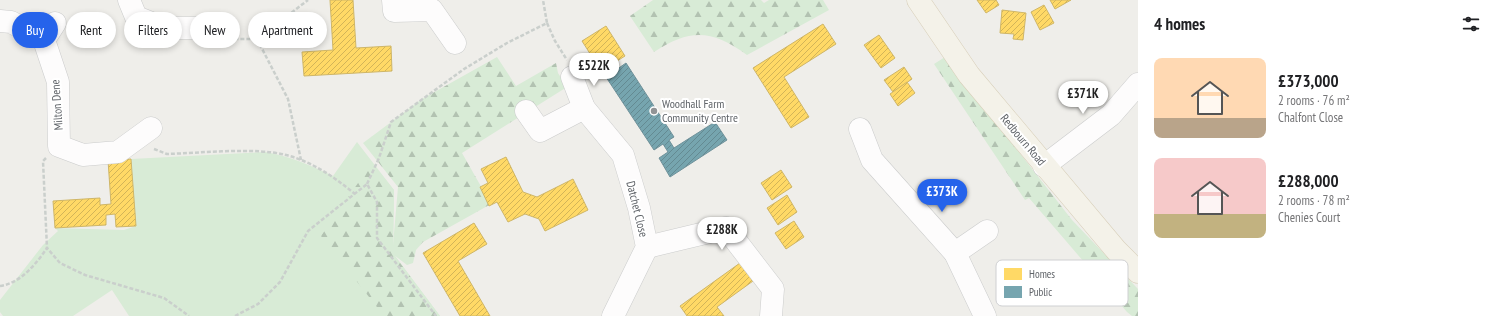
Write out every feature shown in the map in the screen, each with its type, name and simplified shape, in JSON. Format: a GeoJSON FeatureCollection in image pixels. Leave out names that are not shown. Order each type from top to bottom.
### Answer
{"type":"FeatureCollection","features":[{"type":"Feature","properties":{"kind":"main road","name":"Redbourn Road"},"geometry":{"type":"LineString","coordinates":[[918,0],[970,75],[1044,166],[1126,260]]}},
{"type":"Feature","properties":{"kind":"main road","name":"Redbourn Road"},"geometry":{"type":"LineString","coordinates":[[1128,262],[1138,272]]}},
{"type":"Feature","properties":{"kind":"street"},"geometry":{"type":"LineString","coordinates":[[130,0],[136,17],[164,28],[190,28]]}},
{"type":"Feature","properties":{"kind":"street"},"geometry":{"type":"LineString","coordinates":[[393,0],[394,11],[432,10],[455,43]]}},
{"type":"Feature","properties":{"kind":"street","name":"Milton Dene"},"geometry":{"type":"LineString","coordinates":[[0,21],[11,22],[50,32],[58,82],[59,146]]}},
{"type":"Feature","properties":{"kind":"street","name":"Datchet Close"},"geometry":{"type":"LineString","coordinates":[[572,77],[584,108],[623,155],[640,208],[647,247],[613,316]]}},
{"type":"Feature","properties":{"kind":"street"},"geometry":{"type":"LineString","coordinates":[[1044,166],[1111,115],[1138,84]]}},
{"type":"Feature","properties":{"kind":"street"},"geometry":{"type":"LineString","coordinates":[[526,111],[540,131],[584,108]]}},
{"type":"Feature","properties":{"kind":"street"},"geometry":{"type":"LineString","coordinates":[[59,146],[82,155],[118,152],[151,128]]}},
{"type":"Feature","properties":{"kind":"street"},"geometry":{"type":"LineString","coordinates":[[860,129],[872,160],[955,253],[985,316]]}},
{"type":"Feature","properties":{"kind":"street"},"geometry":{"type":"LineString","coordinates":[[647,247],[726,228],[773,289],[772,316]]}},
{"type":"Feature","properties":{"kind":"street"},"geometry":{"type":"LineString","coordinates":[[955,253],[987,231]]}},
{"type":"Feature","properties":{"kind":"path"},"geometry":{"type":"LineString","coordinates":[[292,12],[308,0]]}},
{"type":"Feature","properties":{"kind":"path"},"geometry":{"type":"LineString","coordinates":[[544,0],[547,23],[566,57],[572,77]]}},
{"type":"Feature","properties":{"kind":"path"},"geometry":{"type":"LineString","coordinates":[[235,316],[258,304],[280,282],[308,231],[367,184],[379,158],[390,122],[464,69],[507,43],[547,23]]}},
{"type":"Feature","properties":{"kind":"path"},"geometry":{"type":"LineString","coordinates":[[262,48],[288,99],[301,160]]}},
{"type":"Feature","properties":{"kind":"path"},"geometry":{"type":"LineString","coordinates":[[133,141],[168,154],[265,152],[285,155],[301,160],[333,176],[355,194]]}},
{"type":"Feature","properties":{"kind":"path"},"geometry":{"type":"LineString","coordinates":[[0,286],[6,285],[34,267],[47,248],[43,161],[59,146]]}},
{"type":"Feature","properties":{"kind":"path"},"geometry":{"type":"LineString","coordinates":[[367,184],[377,202],[377,238],[436,316]]}},
{"type":"Feature","properties":{"kind":"path"},"geometry":{"type":"LineString","coordinates":[[47,248],[60,263],[85,275],[164,298],[189,316]]}},
{"type":"Feature","properties":{"kind":"green space"},"geometry":{"type":"Polygon","coordinates":[[[653,0],[761,0],[764,3],[769,0],[823,0],[829,10],[747,55],[723,41],[701,35],[679,39],[654,52],[630,16],[653,0]]]}},
{"type":"Feature","properties":{"kind":"green space"},"geometry":{"type":"Polygon","coordinates":[[[497,57],[516,86],[556,63],[558,73],[567,87],[462,153],[491,204],[423,242],[416,250],[413,263],[407,265],[394,255],[440,316],[384,316],[321,236],[372,163],[394,190],[393,245],[398,187],[363,143],[422,99],[497,57]]]}},
{"type":"Feature","properties":{"kind":"green space"},"geometry":{"type":"Polygon","coordinates":[[[945,57],[1072,220],[1110,260],[1082,260],[1029,198],[1025,200],[934,64],[945,57]]]}},
{"type":"Feature","properties":{"kind":"green space"},"geometry":{"type":"Polygon","coordinates":[[[357,142],[394,190],[393,253],[440,316],[129,316],[112,290],[73,316],[3,316],[0,312],[0,300],[43,245],[58,231],[55,228],[124,230],[136,226],[131,159],[265,152],[300,161],[333,176],[357,142]]]}},
{"type":"Feature","properties":{"kind":"green space"},"geometry":{"type":"Polygon","coordinates":[[[1128,279],[1138,289],[1138,316],[1132,316],[1122,306],[1128,306],[1128,279]]]}},
{"type":"Feature","properties":{"kind":"building: Homes"},"geometry":{"type":"Polygon","coordinates":[[[330,0],[353,0],[356,48],[391,46],[392,71],[304,76],[302,52],[333,50],[330,0]]]}},
{"type":"Feature","properties":{"kind":"building: Homes"},"geometry":{"type":"Polygon","coordinates":[[[977,0],[996,0],[999,5],[986,13],[977,0]]]}},
{"type":"Feature","properties":{"kind":"building: Homes"},"geometry":{"type":"Polygon","coordinates":[[[1050,0],[1071,0],[1055,9],[1050,0]]]}},
{"type":"Feature","properties":{"kind":"building: Homes"},"geometry":{"type":"Polygon","coordinates":[[[1044,5],[1054,23],[1040,30],[1031,12],[1044,5]]]}},
{"type":"Feature","properties":{"kind":"building: Homes"},"geometry":{"type":"Polygon","coordinates":[[[1002,10],[1026,13],[1023,40],[1013,39],[1014,34],[1000,33],[1002,10]]]}},
{"type":"Feature","properties":{"kind":"building: Homes"},"geometry":{"type":"Polygon","coordinates":[[[823,24],[836,44],[784,77],[809,117],[791,128],[753,68],[823,24]]]}},
{"type":"Feature","properties":{"kind":"building: Homes"},"geometry":{"type":"Polygon","coordinates":[[[606,26],[625,56],[601,71],[582,41],[606,26]]]}},
{"type":"Feature","properties":{"kind":"building: Homes"},"geometry":{"type":"Polygon","coordinates":[[[879,35],[895,58],[881,68],[864,45],[879,35]]]}},
{"type":"Feature","properties":{"kind":"building: Homes"},"geometry":{"type":"Polygon","coordinates":[[[904,67],[912,79],[893,92],[884,80],[904,67]]]}},
{"type":"Feature","properties":{"kind":"building: Homes"},"geometry":{"type":"Polygon","coordinates":[[[907,82],[915,93],[898,106],[890,94],[907,82]]]}},
{"type":"Feature","properties":{"kind":"building: Homes"},"geometry":{"type":"Polygon","coordinates":[[[506,157],[523,192],[537,197],[573,179],[588,210],[545,231],[539,219],[525,214],[508,222],[497,202],[489,206],[480,187],[488,183],[481,169],[506,157]]]}},
{"type":"Feature","properties":{"kind":"building: Homes"},"geometry":{"type":"Polygon","coordinates":[[[131,159],[136,226],[116,227],[115,214],[106,215],[106,225],[55,228],[53,201],[100,198],[100,205],[111,204],[108,160],[131,159]]]}},
{"type":"Feature","properties":{"kind":"building: Homes"},"geometry":{"type":"Polygon","coordinates":[[[781,170],[792,187],[772,200],[761,183],[781,170]]]}},
{"type":"Feature","properties":{"kind":"building: Homes"},"geometry":{"type":"Polygon","coordinates":[[[787,195],[797,212],[778,225],[767,208],[787,195]]]}},
{"type":"Feature","properties":{"kind":"building: Homes"},"geometry":{"type":"Polygon","coordinates":[[[794,221],[804,237],[786,249],[775,233],[794,221]]]}},
{"type":"Feature","properties":{"kind":"building: Homes"},"geometry":{"type":"Polygon","coordinates":[[[474,223],[487,244],[458,261],[490,316],[460,316],[423,253],[474,223]]]}},
{"type":"Feature","properties":{"kind":"building: Homes"},"geometry":{"type":"Polygon","coordinates":[[[740,263],[753,281],[717,307],[724,316],[687,316],[680,306],[740,263]]]}},
{"type":"Feature","properties":{"kind":"building: Public"},"geometry":{"type":"Polygon","coordinates":[[[626,63],[674,137],[669,140],[674,148],[715,122],[727,140],[670,177],[659,158],[668,152],[663,144],[654,150],[606,77],[626,63]]]}},
{"type":"Feature","properties":{"kind":"place","name":"Woodhall Farm Community Centre"},"geometry":{"type":"Point","coordinates":[654,111]}}]}
